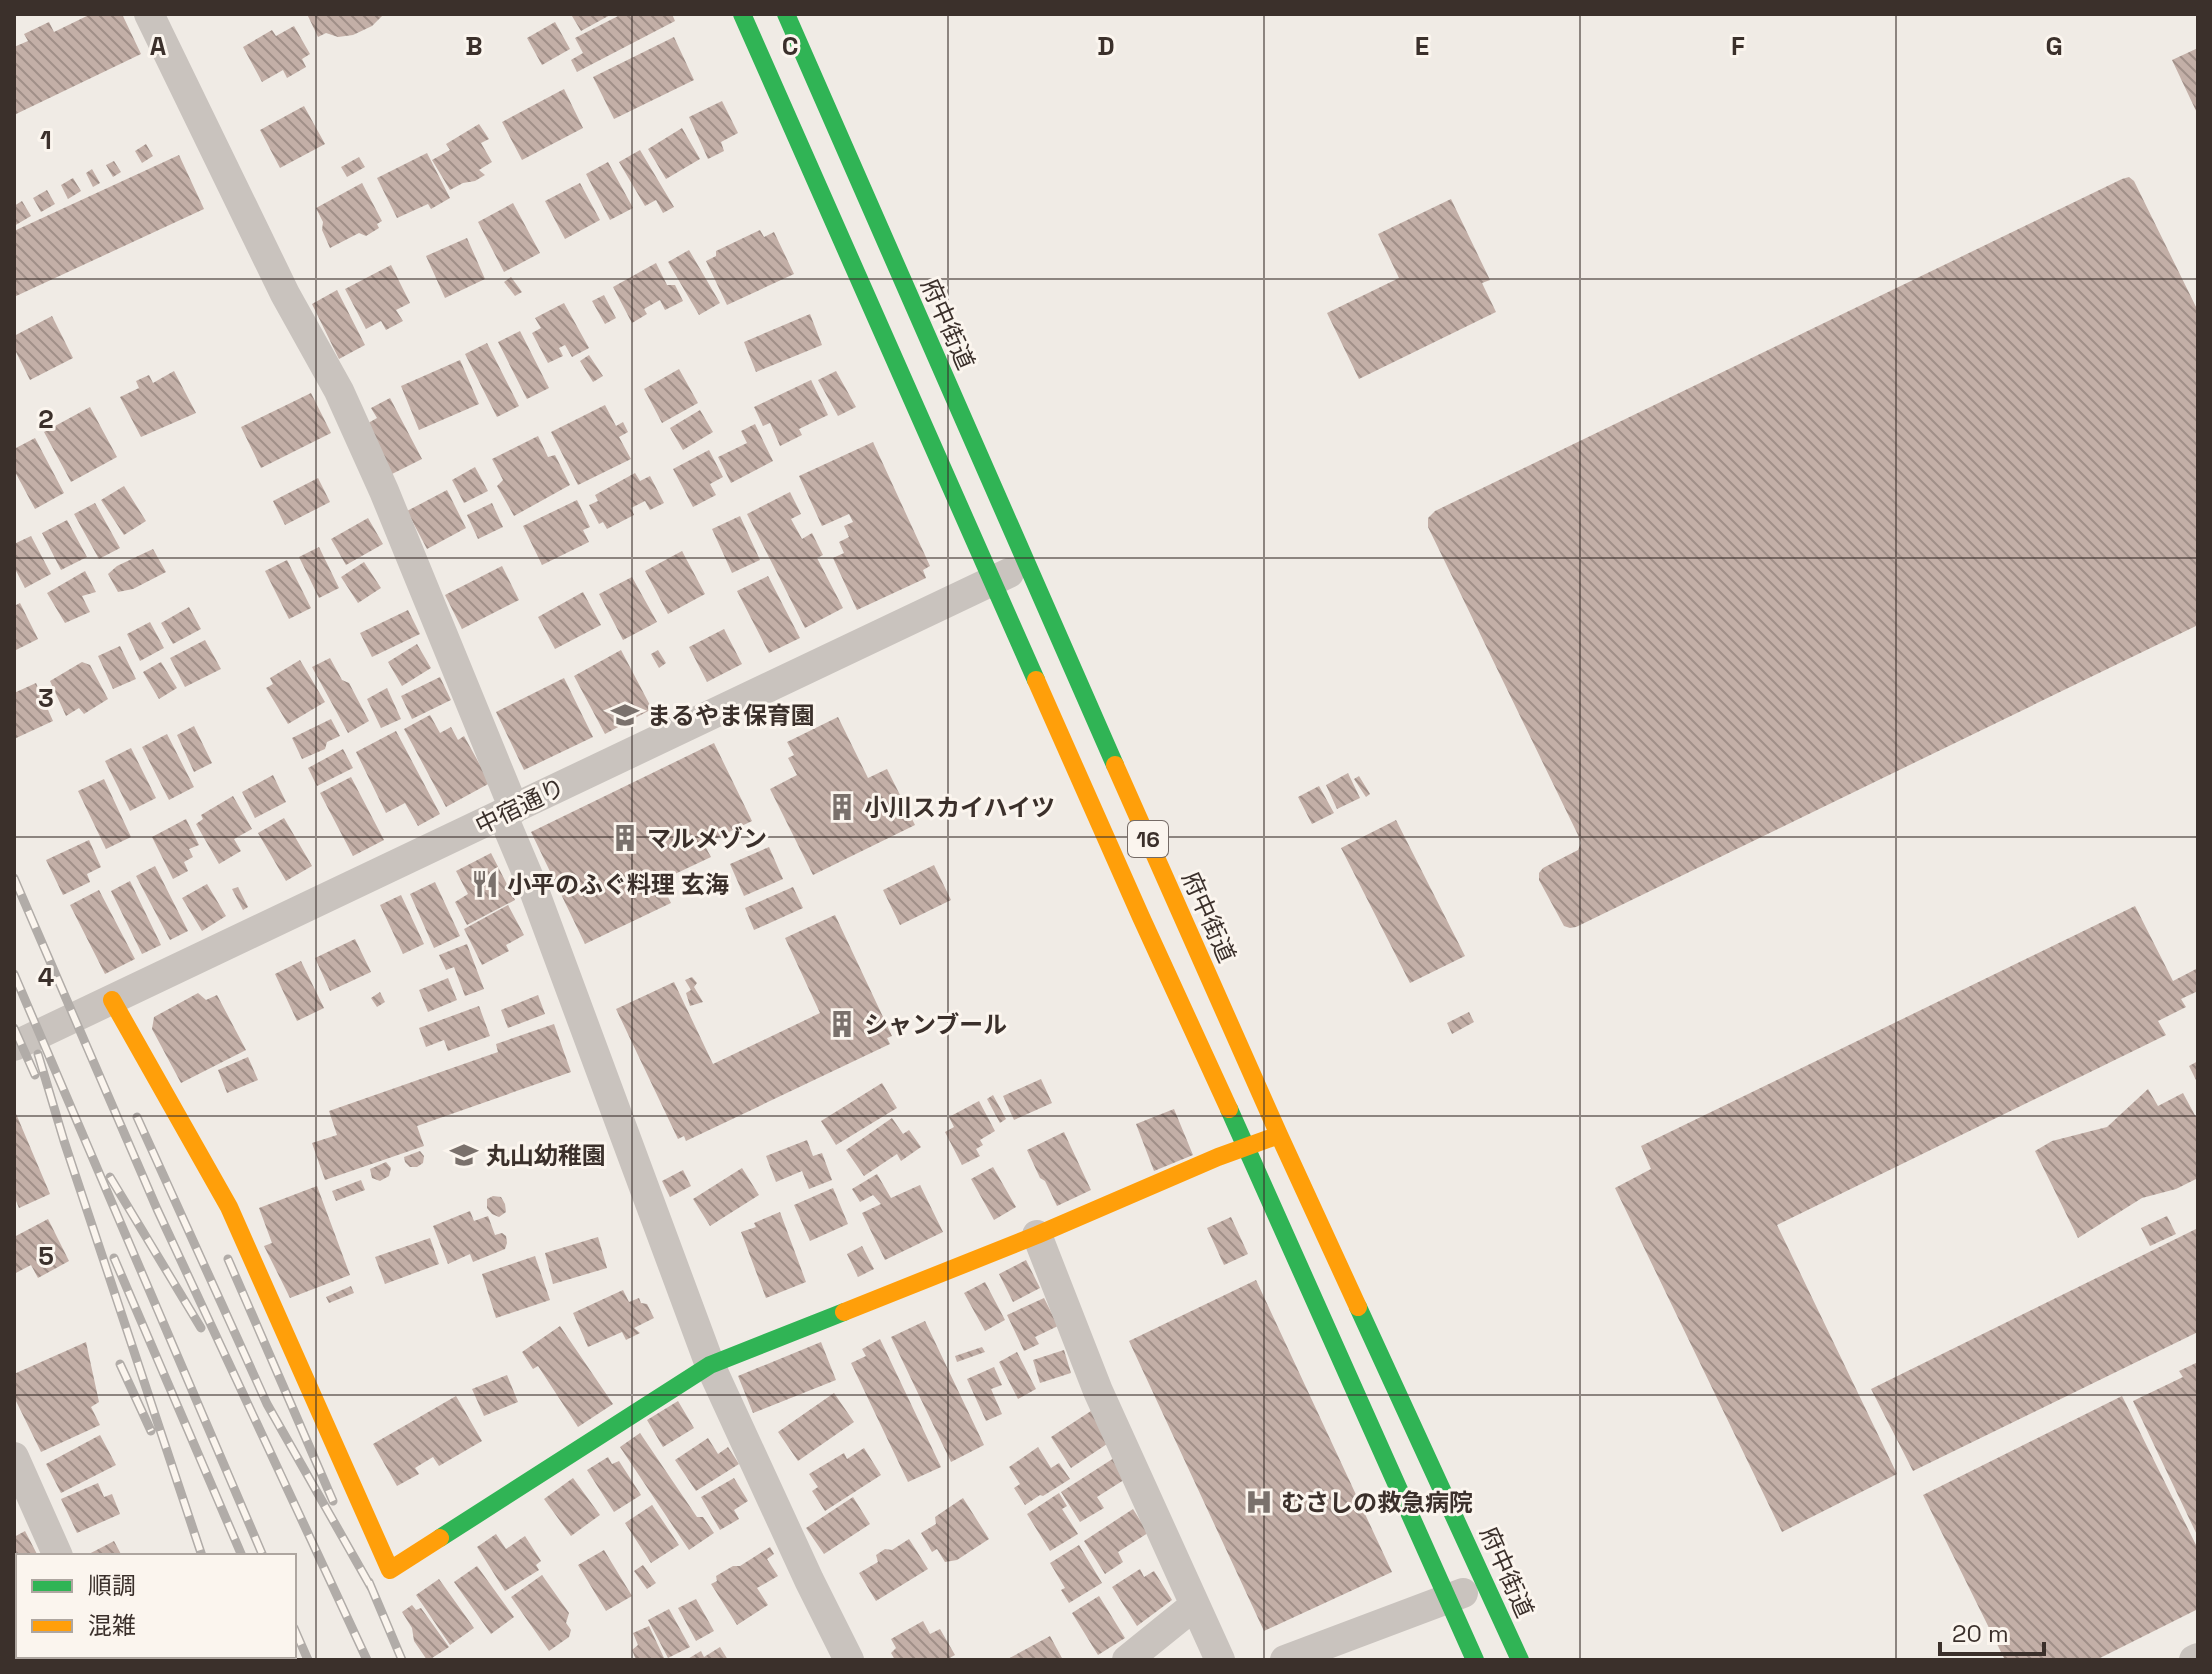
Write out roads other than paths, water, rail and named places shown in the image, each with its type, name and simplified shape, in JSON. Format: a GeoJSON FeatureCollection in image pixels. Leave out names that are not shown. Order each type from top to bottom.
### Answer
{"type":"FeatureCollection","features":[{"type":"Feature","properties":{"kind":"main road","name":"16"},"geometry":{"type":"LineString","coordinates":[[742,14],[1236,1144],[1475,1660]]}},
{"type":"Feature","properties":{"kind":"main road","name":"府中街道"},"geometry":{"type":"LineString","coordinates":[[786,14],[1279,1135],[1520,1660]]}},
{"type":"Feature","properties":{"kind":"main road"},"geometry":{"type":"LineString","coordinates":[[112,1000],[229,1207],[390,1570],[710,1365],[1037,1235],[1236,1144],[1279,1135]]}},
{"type":"Feature","properties":{"kind":"street"},"geometry":{"type":"LineString","coordinates":[[149,14],[285,294],[339,391],[390,504],[508,812],[532,885],[710,1365],[849,1660]]}},
{"type":"Feature","properties":{"kind":"street","name":"中宿通り"},"geometry":{"type":"LineString","coordinates":[[14,1046],[1026,565]]}},
{"type":"Feature","properties":{"kind":"street"},"geometry":{"type":"LineString","coordinates":[[1236,1144],[1266,1103]]}},
{"type":"Feature","properties":{"kind":"street"},"geometry":{"type":"LineString","coordinates":[[1037,1235],[1098,1391],[1220,1660]]}},
{"type":"Feature","properties":{"kind":"street"},"geometry":{"type":"LineString","coordinates":[[14,1457],[57,1554]]}},
{"type":"Feature","properties":{"kind":"street"},"geometry":{"type":"LineString","coordinates":[[1285,1660],[1487,1584]]}},
{"type":"Feature","properties":{"kind":"street"},"geometry":{"type":"LineString","coordinates":[[1127,1660],[1195,1605]]}},
{"type":"Feature","properties":{"kind":"railway"},"geometry":{"type":"LineString","coordinates":[[14,878],[157,1209],[367,1660]]}},
{"type":"Feature","properties":{"kind":"railway"},"geometry":{"type":"LineString","coordinates":[[14,974],[262,1554]]}},
{"type":"Feature","properties":{"kind":"railway"},"geometry":{"type":"LineString","coordinates":[[14,1028],[35,1075]]}},
{"type":"Feature","properties":{"kind":"railway"},"geometry":{"type":"LineString","coordinates":[[38,1054],[201,1554]]}},
{"type":"Feature","properties":{"kind":"railway"},"geometry":{"type":"LineString","coordinates":[[137,1117],[267,1404],[372,1589]]}},
{"type":"Feature","properties":{"kind":"railway"},"geometry":{"type":"LineString","coordinates":[[110,1177],[201,1328]]}},
{"type":"Feature","properties":{"kind":"railway"},"geometry":{"type":"LineString","coordinates":[[114,1258],[241,1554]]}},
{"type":"Feature","properties":{"kind":"railway"},"geometry":{"type":"LineString","coordinates":[[228,1259],[333,1501]]}},
{"type":"Feature","properties":{"kind":"railway"},"geometry":{"type":"LineString","coordinates":[[120,1364],[151,1431]]}},
{"type":"Feature","properties":{"kind":"railway"},"geometry":{"type":"LineString","coordinates":[[369,1582],[402,1660]]}},
{"type":"Feature","properties":{"kind":"railway"},"geometry":{"type":"LineString","coordinates":[[296,1633],[308,1660]]}},
{"type":"Feature","properties":{"kind":"place","name":"まるやま保育園"},"geometry":{"type":"Point","coordinates":[625,715]}},
{"type":"Feature","properties":{"kind":"place","name":"小川スカイハイツ"},"geometry":{"type":"Point","coordinates":[842,807]}},
{"type":"Feature","properties":{"kind":"place","name":"マルメゾン"},"geometry":{"type":"Point","coordinates":[625,838]}},
{"type":"Feature","properties":{"kind":"place","name":"小平のふぐ料理 玄海"},"geometry":{"type":"Point","coordinates":[485,884]}},
{"type":"Feature","properties":{"kind":"place","name":"シャンブール"},"geometry":{"type":"Point","coordinates":[842,1024]}},
{"type":"Feature","properties":{"kind":"place","name":"丸山幼稚園"},"geometry":{"type":"Point","coordinates":[464,1155]}},
{"type":"Feature","properties":{"kind":"place","name":"むさしの救急病院"},"geometry":{"type":"Point","coordinates":[1259,1502]}}]}
